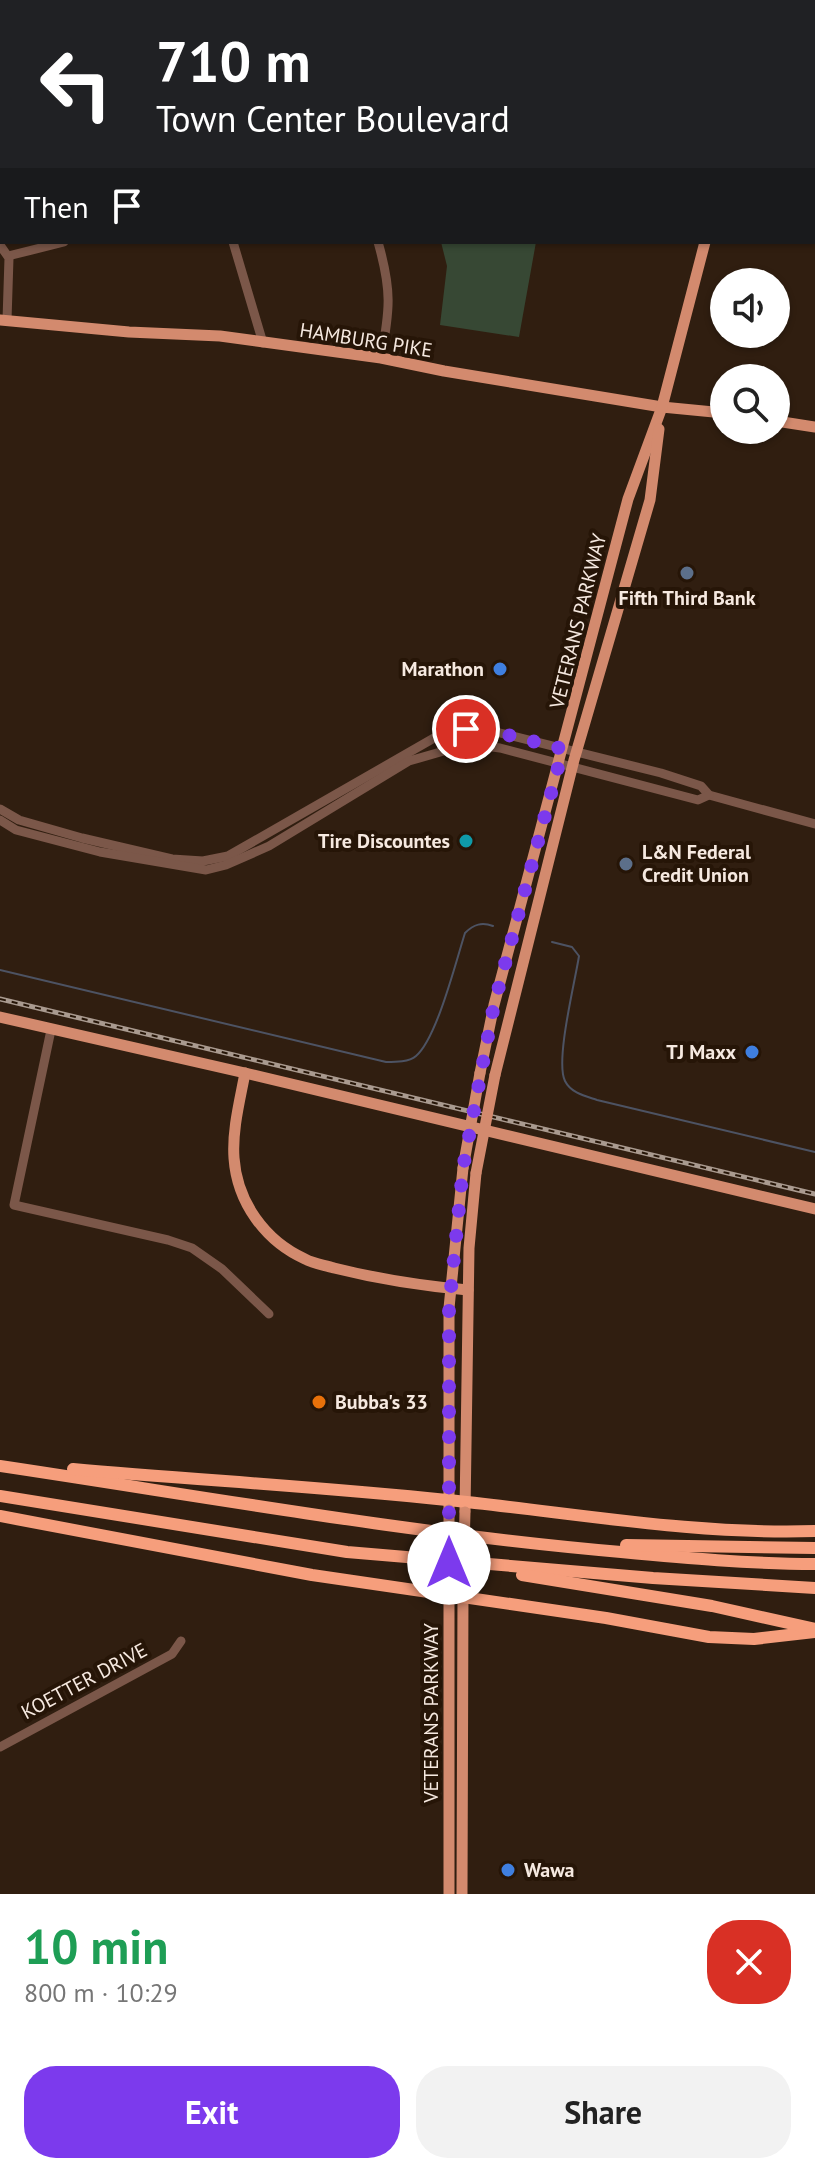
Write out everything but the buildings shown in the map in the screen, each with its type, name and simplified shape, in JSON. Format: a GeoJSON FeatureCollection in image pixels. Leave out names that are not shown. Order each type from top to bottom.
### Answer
{"type":"FeatureCollection","features":[{"type":"Feature","properties":{"kind":"highway"},"geometry":{"type":"LineString","coordinates":[[0,1464],[637,1524],[815,1531]]}},
{"type":"Feature","properties":{"kind":"highway"},"geometry":{"type":"LineString","coordinates":[[0,1464],[376,1525],[712,1560],[815,1564]]}},
{"type":"Feature","properties":{"kind":"highway"},"geometry":{"type":"LineString","coordinates":[[0,1496],[347,1552],[653,1578],[815,1588]]}},
{"type":"Feature","properties":{"kind":"highway"},"geometry":{"type":"LineString","coordinates":[[0,1516],[312,1575],[456,1594],[709,1637],[754,1639],[815,1630]]}},
{"type":"Feature","properties":{"kind":"highway"},"geometry":{"type":"LineString","coordinates":[[525,1542],[815,1548]]}},
{"type":"Feature","properties":{"kind":"highway"},"geometry":{"type":"LineString","coordinates":[[428,1560],[712,1606],[815,1630]]}},
{"type":"Feature","properties":{"kind":"main road","name":"VETERANS PARKWAY"},"geometry":{"type":"LineString","coordinates":[[462,1894],[456,1594],[449,1505],[448,1352],[463,1168],[494,1005],[628,499],[662,407],[704,244]]}},
{"type":"Feature","properties":{"kind":"main road","name":"HAMBURG PIKE"},"geometry":{"type":"LineString","coordinates":[[4,320],[129,332],[206,335],[381,358],[662,407],[710,412]]}},
{"type":"Feature","properties":{"kind":"main road","name":"VETERANS PARKWAY"},"geometry":{"type":"LineString","coordinates":[[449,1894],[456,1594],[464,1507],[468,1290],[476,1173],[495,1075],[572,768],[650,500],[662,407]]}},
{"type":"Feature","properties":{"kind":"main road"},"geometry":{"type":"LineString","coordinates":[[790,423],[815,427]]}},
{"type":"Feature","properties":{"kind":"main road"},"geometry":{"type":"LineString","coordinates":[[0,1017],[815,1209]]}},
{"type":"Feature","properties":{"kind":"main road"},"geometry":{"type":"LineString","coordinates":[[245,1073],[236,1122],[234,1159],[248,1208],[268,1235],[305,1260],[426,1286],[468,1290]]}},
{"type":"Feature","properties":{"kind":"street"},"geometry":{"type":"LineString","coordinates":[[8,256],[56,244]]}},
{"type":"Feature","properties":{"kind":"street"},"geometry":{"type":"LineString","coordinates":[[234,244],[263,343]]}},
{"type":"Feature","properties":{"kind":"street"},"geometry":{"type":"LineString","coordinates":[[378,244],[390,290],[390,312],[381,358]]}},
{"type":"Feature","properties":{"kind":"street"},"geometry":{"type":"LineString","coordinates":[[0,245],[8,256],[4,320]]}},
{"type":"Feature","properties":{"kind":"street"},"geometry":{"type":"LineString","coordinates":[[0,809],[19,820],[82,838],[172,859],[203,861],[228,856],[434,738],[466,729],[500,733],[661,773],[701,786],[709,795],[815,824]]}},
{"type":"Feature","properties":{"kind":"street"},"geometry":{"type":"LineString","coordinates":[[0,820],[16,830],[100,852],[206,870],[226,865],[269,846],[409,761],[468,744],[489,746],[698,800],[709,795]]}},
{"type":"Feature","properties":{"kind":"street"},"geometry":{"type":"LineString","coordinates":[[51,1030],[14,1205],[192,1248],[222,1269],[269,1314]]}},
{"type":"Feature","properties":{"kind":"street","name":"KOETTER DRIVE"},"geometry":{"type":"LineString","coordinates":[[0,1747],[172,1654],[181,1641]]}},
{"type":"Feature","properties":{"kind":"green space"},"geometry":{"type":"Polygon","coordinates":[[[442,244],[536,244],[519,337],[440,325],[447,266],[442,244]]]}},
{"type":"Feature","properties":{"kind":"waterway"},"geometry":{"type":"LineString","coordinates":[[0,970],[386,1062],[398,1062],[416,1056],[424,1047],[445,998],[465,933],[478,925],[493,926]]}},
{"type":"Feature","properties":{"kind":"waterway"},"geometry":{"type":"LineString","coordinates":[[552,942],[572,947],[579,956],[562,1057],[565,1081],[571,1088],[597,1100],[815,1152]]}},
{"type":"Feature","properties":{"kind":"railway"},"geometry":{"type":"LineString","coordinates":[[0,999],[815,1194]]}},
{"type":"Feature","properties":{"kind":"place","name":"Fifth Third Bank"},"geometry":{"type":"Point","coordinates":[687,573]}},
{"type":"Feature","properties":{"kind":"place","name":"Marathon"},"geometry":{"type":"Point","coordinates":[500,669]}},
{"type":"Feature","properties":{"kind":"place","name":"Tire Discountes"},"geometry":{"type":"Point","coordinates":[466,841]}},
{"type":"Feature","properties":{"kind":"place","name":"L&N Federal Credit Union"},"geometry":{"type":"Point","coordinates":[626,864]}},
{"type":"Feature","properties":{"kind":"place","name":"TJ Maxx"},"geometry":{"type":"Point","coordinates":[752,1052]}},
{"type":"Feature","properties":{"kind":"place","name":"Bubba's 33"},"geometry":{"type":"Point","coordinates":[319,1402]}},
{"type":"Feature","properties":{"kind":"place","name":"Wawa"},"geometry":{"type":"Point","coordinates":[508,1870]}},
{"type":"Feature","properties":{"kind":"route"},"geometry":{"type":"LineString","coordinates":[[449,1563],[449,1308],[463,1168],[494,1005],[563,749],[500,733],[466,729]]}}]}
